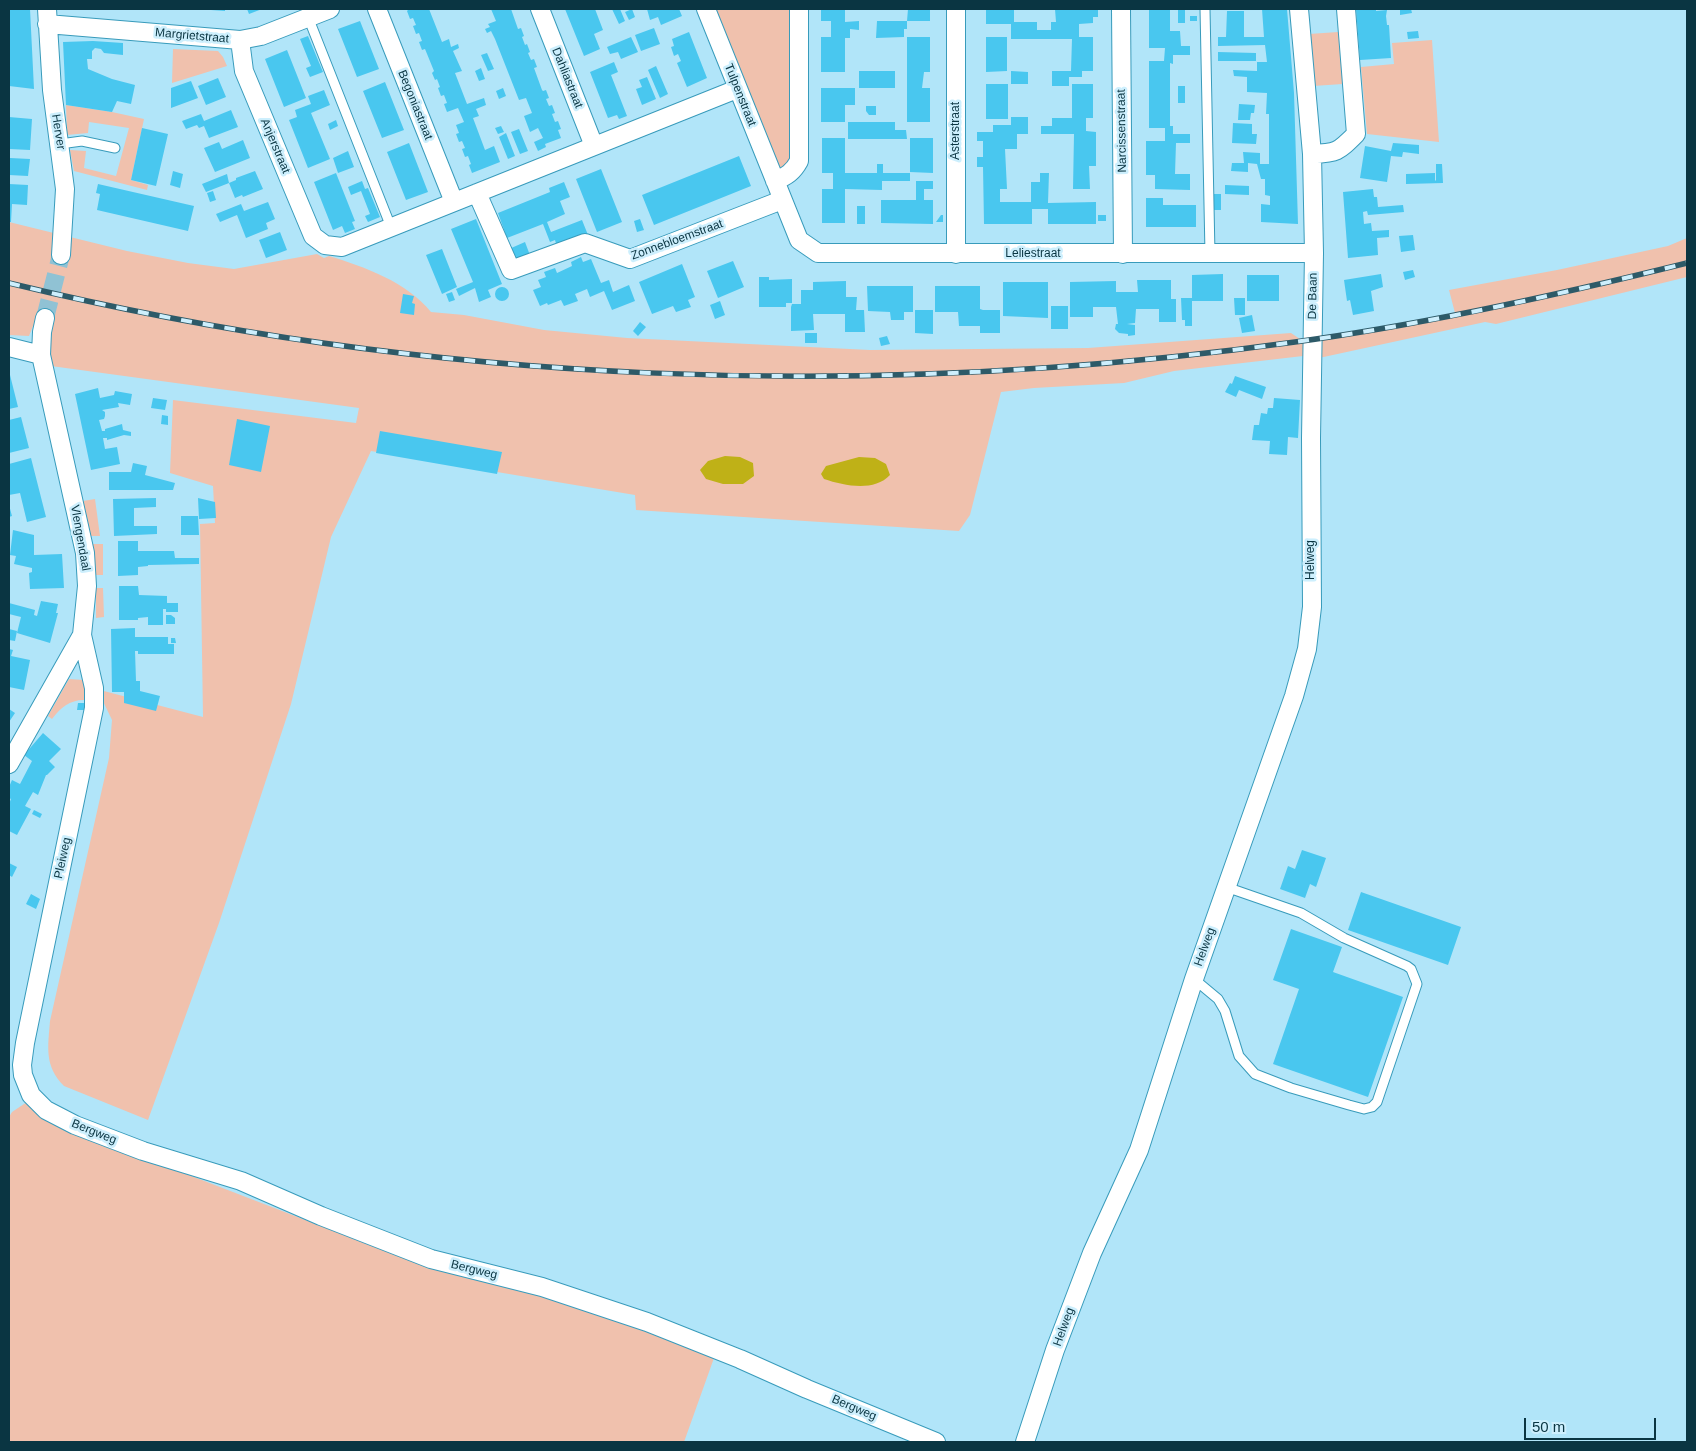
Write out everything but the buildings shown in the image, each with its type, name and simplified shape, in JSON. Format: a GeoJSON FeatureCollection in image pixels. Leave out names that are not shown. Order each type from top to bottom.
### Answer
{"type":"FeatureCollection","features":[{"type":"Feature","properties":{"kind":"street","name":"Margrietstraat"},"geometry":{"type":"LineString","coordinates":[[47,16],[240,40],[261,36],[330,9]]}},
{"type":"Feature","properties":{"kind":"street","name":"Begoniastraat"},"geometry":{"type":"LineString","coordinates":[[377,9],[454,202]]}},
{"type":"Feature","properties":{"kind":"street","name":"Dahliastraat"},"geometry":{"type":"LineString","coordinates":[[540,9],[594,146]]}},
{"type":"Feature","properties":{"kind":"street","name":"Tulpenstraat"},"geometry":{"type":"LineString","coordinates":[[706,9],[782,200]]}},
{"type":"Feature","properties":{"kind":"street"},"geometry":{"type":"LineString","coordinates":[[775,181],[794,171],[799,160],[799,9]]}},
{"type":"Feature","properties":{"kind":"street","name":"Asterstraat"},"geometry":{"type":"LineString","coordinates":[[956,9],[956,254]]}},
{"type":"Feature","properties":{"kind":"street","name":"Narcissenstraat"},"geometry":{"type":"LineString","coordinates":[[1121,9],[1123,254]]}},
{"type":"Feature","properties":{"kind":"street","name":"De Baan"},"geometry":{"type":"LineString","coordinates":[[1299,9],[1312,154],[1314,253],[1311,438]]}},
{"type":"Feature","properties":{"kind":"street"},"geometry":{"type":"LineString","coordinates":[[1312,154],[1339,151],[1356,134],[1346,9]]}},
{"type":"Feature","properties":{"kind":"street","name":"Herver"},"geometry":{"type":"LineString","coordinates":[[47,16],[52,90],[66,195],[61,255]]}},
{"type":"Feature","properties":{"kind":"street","name":"Anjerstraat"},"geometry":{"type":"LineString","coordinates":[[240,40],[244,71],[313,236],[325,245],[342,247],[391,227]]}},
{"type":"Feature","properties":{"kind":"street"},"geometry":{"type":"LineString","coordinates":[[391,227],[737,88]]}},
{"type":"Feature","properties":{"kind":"street","name":"Zonnebloemstraat"},"geometry":{"type":"LineString","coordinates":[[477,193],[511,270],[585,243],[630,259],[782,200]]}},
{"type":"Feature","properties":{"kind":"street","name":"Leliestraat"},"geometry":{"type":"LineString","coordinates":[[782,200],[799,240],[818,253],[1314,253]]}},
{"type":"Feature","properties":{"kind":"street"},"geometry":{"type":"LineString","coordinates":[[9,347],[41,355],[45,318]]}},
{"type":"Feature","properties":{"kind":"street","name":"Vlengendaal"},"geometry":{"type":"LineString","coordinates":[[9,764],[82,635],[87,586],[85,552],[41,355]]}},
{"type":"Feature","properties":{"kind":"street","name":"Helweg"},"geometry":{"type":"LineString","coordinates":[[1025,1442],[1056,1350],[1092,1253],[1139,1150],[1194,979],[1294,696],[1307,649],[1312,607],[1311,438]]}},
{"type":"Feature","properties":{"kind":"street","name":"Pleiweg"},"geometry":{"type":"LineString","coordinates":[[25,1082],[22,1065],[24,1042],[93,713],[94,688],[82,635]]}},
{"type":"Feature","properties":{"kind":"street","name":"Bergweg"},"geometry":{"type":"LineString","coordinates":[[25,1082],[31,1095],[40,1105],[53,1115],[82,1128],[143,1151],[241,1182],[431,1259],[542,1287],[647,1322],[740,1358],[807,1389],[936,1442]]}},
{"type":"Feature","properties":{"kind":"lane"},"geometry":{"type":"LineString","coordinates":[[1204,9],[1210,254]]}},
{"type":"Feature","properties":{"kind":"lane"},"geometry":{"type":"LineString","coordinates":[[308,17],[391,227]]}},
{"type":"Feature","properties":{"kind":"lane"},"geometry":{"type":"LineString","coordinates":[[60,144],[82,141],[115,148]]}},
{"type":"Feature","properties":{"kind":"lane"},"geometry":{"type":"LineString","coordinates":[[1194,979],[1218,999],[1225,1011],[1238,1056],[1255,1074],[1283,1085],[1348,1105],[1364,1108],[1372,1107],[1376,1102],[1417,984],[1411,969],[1344,938],[1301,913],[1226,887]]}},
{"type":"Feature","properties":{"kind":"shaded area"},"geometry":{"type":"Polygon","coordinates":[[[715,9],[793,9],[793,159],[781,170],[778,168],[715,9]]]}},
{"type":"Feature","properties":{"kind":"shaded area"},"geometry":{"type":"Polygon","coordinates":[[[1338,32],[1344,38],[1348,77],[1343,84],[1313,86],[1309,34],[1338,32]]]}},
{"type":"Feature","properties":{"kind":"shaded area"},"geometry":{"type":"Polygon","coordinates":[[[1432,40],[1439,142],[1367,134],[1361,67],[1394,64],[1392,43],[1432,40]]]}},
{"type":"Feature","properties":{"kind":"shaded area"},"geometry":{"type":"Polygon","coordinates":[[[173,49],[218,51],[227,66],[172,83],[173,49]]]}},
{"type":"Feature","properties":{"kind":"shaded area"},"geometry":{"type":"Polygon","coordinates":[[[66,105],[144,119],[131,180],[148,185],[147,190],[74,171],[70,150],[86,151],[84,168],[116,176],[129,128],[89,122],[88,133],[67,135],[66,105]]]}},
{"type":"Feature","properties":{"kind":"shaded area"},"geometry":{"type":"Polygon","coordinates":[[[9,222],[127,251],[188,263],[234,269],[317,254],[324,258],[329,256],[357,265],[398,284],[421,301],[431,312],[464,315],[544,330],[627,338],[870,350],[1088,348],[1291,333],[1303,341],[1303,356],[1174,371],[1124,383],[1034,388],[1001,392],[970,515],[959,531],[636,510],[635,495],[371,451],[331,537],[291,704],[219,923],[148,1120],[64,1086],[50,1064],[49,1039],[50,1021],[109,758],[112,720],[100,695],[100,690],[203,717],[200,524],[215,523],[213,486],[170,473],[173,400],[356,423],[359,408],[51,366],[48,330],[33,326],[29,336],[9,335],[9,222]]]}},
{"type":"Feature","properties":{"kind":"shaded area"},"geometry":{"type":"Polygon","coordinates":[[[1687,238],[1687,277],[1496,324],[1485,322],[1319,358],[1320,338],[1455,313],[1449,290],[1557,270],[1668,246],[1687,238]]]}},
{"type":"Feature","properties":{"kind":"shaded area"},"geometry":{"type":"Polygon","coordinates":[[[725,456],[740,457],[753,463],[754,476],[743,484],[723,484],[706,479],[700,470],[708,461],[725,456]]]}},
{"type":"Feature","properties":{"kind":"shaded area"},"geometry":{"type":"Polygon","coordinates":[[[859,457],[875,458],[886,464],[890,475],[876,484],[859,486],[841,484],[824,479],[821,474],[826,466],[859,457]]]}},
{"type":"Feature","properties":{"kind":"shaded area"},"geometry":{"type":"Polygon","coordinates":[[[95,499],[100,536],[91,536],[83,501],[95,499]]]}},
{"type":"Feature","properties":{"kind":"shaded area"},"geometry":{"type":"Polygon","coordinates":[[[92,544],[103,544],[103,575],[96,575],[92,544]]]}},
{"type":"Feature","properties":{"kind":"shaded area"},"geometry":{"type":"Polygon","coordinates":[[[96,588],[103,588],[104,617],[96,618],[96,588]]]}},
{"type":"Feature","properties":{"kind":"shaded area"},"geometry":{"type":"Polygon","coordinates":[[[69,679],[84,680],[86,700],[76,701],[67,705],[52,719],[48,716],[69,679]]]}},
{"type":"Feature","properties":{"kind":"shaded area"},"geometry":{"type":"Polygon","coordinates":[[[30,1100],[42,1116],[63,1129],[442,1270],[530,1291],[630,1325],[714,1358],[684,1442],[9,1442],[9,1117],[12,1112],[30,1100]]]}},
{"type":"Feature","properties":{"kind":"tunnel"},"geometry":{"type":"LineString","coordinates":[[45,318],[61,255]]}},
{"type":"Feature","properties":{"kind":"railway"},"geometry":{"type":"LineString","coordinates":[[9,283],[167,317],[327,344],[487,362],[649,373],[811,376],[973,372],[1134,361],[1295,342],[1443,318],[1687,263]]}}]}
